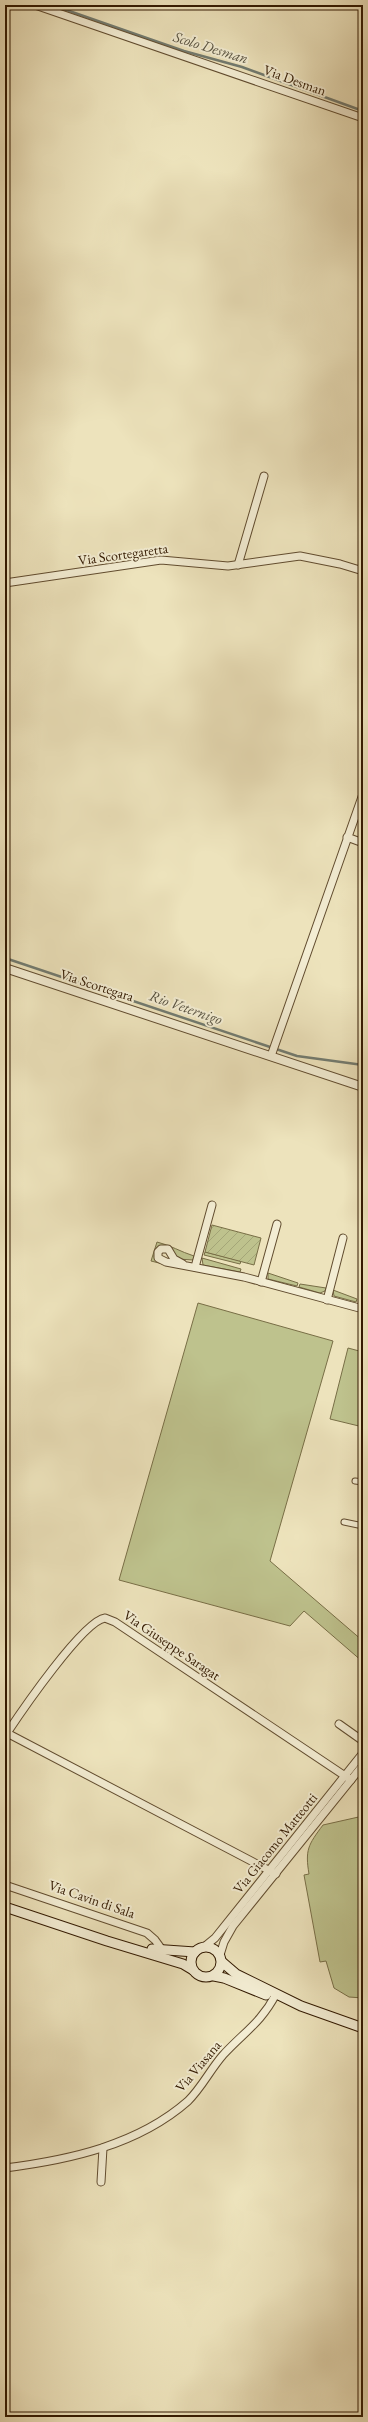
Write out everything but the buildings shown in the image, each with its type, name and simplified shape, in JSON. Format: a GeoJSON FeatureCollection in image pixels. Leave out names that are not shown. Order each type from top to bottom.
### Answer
{"type":"FeatureCollection","features":[{"type":"Feature","properties":{"kind":"main road"},"geometry":{"type":"LineString","coordinates":[[5,1907],[107,1942],[167,1959],[193,1970],[204,1978],[214,1976],[224,1978],[363,2028]]}},
{"type":"Feature","properties":{"kind":"main road"},"geometry":{"type":"LineString","coordinates":[[107,1942],[163,1951],[195,1952],[204,1947],[213,1949],[236,1974],[275,1996]]}},
{"type":"Feature","properties":{"kind":"main road"},"geometry":{"type":"LineString","coordinates":[[193,1970],[191,1960],[195,1952]]}},
{"type":"Feature","properties":{"kind":"main road"},"geometry":{"type":"LineString","coordinates":[[214,1976],[220,1970],[221,1958]]}},
{"type":"Feature","properties":{"kind":"street","name":"Via Desman"},"geometry":{"type":"LineString","coordinates":[[35,5],[363,118]]}},
{"type":"Feature","properties":{"kind":"street"},"geometry":{"type":"LineString","coordinates":[[238,565],[264,476]]}},
{"type":"Feature","properties":{"kind":"street","name":"Via Scortegaretta"},"geometry":{"type":"LineString","coordinates":[[5,583],[161,560],[238,565],[300,556],[340,564],[363,571]]}},
{"type":"Feature","properties":{"kind":"street"},"geometry":{"type":"LineString","coordinates":[[271,1056],[291,995],[363,794]]}},
{"type":"Feature","properties":{"kind":"street"},"geometry":{"type":"LineString","coordinates":[[347,837],[363,843]]}},
{"type":"Feature","properties":{"kind":"street","name":"Via Scortegara"},"geometry":{"type":"LineString","coordinates":[[5,968],[363,1087]]}},
{"type":"Feature","properties":{"kind":"street"},"geometry":{"type":"LineString","coordinates":[[195,1267],[212,1205]]}},
{"type":"Feature","properties":{"kind":"street"},"geometry":{"type":"LineString","coordinates":[[261,1282],[277,1224]]}},
{"type":"Feature","properties":{"kind":"street"},"geometry":{"type":"LineString","coordinates":[[327,1300],[343,1238]]}},
{"type":"Feature","properties":{"kind":"street"},"geometry":{"type":"LineString","coordinates":[[183,1264],[261,1282],[363,1309]]}},
{"type":"Feature","properties":{"kind":"street"},"geometry":{"type":"LineString","coordinates":[[355,1481],[363,1482]]}},
{"type":"Feature","properties":{"kind":"street"},"geometry":{"type":"LineString","coordinates":[[344,1522],[363,1526]]}},
{"type":"Feature","properties":{"kind":"street","name":"Via Giuseppe Saragat"},"geometry":{"type":"LineString","coordinates":[[273,1872],[6,1732],[27,1703],[74,1645],[95,1622],[105,1618],[119,1624],[348,1778]]}},
{"type":"Feature","properties":{"kind":"street"},"geometry":{"type":"LineString","coordinates":[[339,1724],[363,1742]]}},
{"type":"Feature","properties":{"kind":"street","name":"Via Giacomo Matteotti"},"geometry":{"type":"LineString","coordinates":[[221,1958],[230,1931],[273,1872],[348,1778],[363,1753]]}},
{"type":"Feature","properties":{"kind":"street","name":"Via Giacomo Matteotti"},"geometry":{"type":"LineString","coordinates":[[348,1778],[363,1765]]}},
{"type":"Feature","properties":{"kind":"street","name":"Via Giacomo Matteotti"},"geometry":{"type":"LineString","coordinates":[[204,1947],[215,1938],[273,1872]]}},
{"type":"Feature","properties":{"kind":"street","name":"Via Cavin di Sala"},"geometry":{"type":"LineString","coordinates":[[5,1884],[147,1933],[155,1940],[163,1951]]}},
{"type":"Feature","properties":{"kind":"street","name":"Via Viasana"},"geometry":{"type":"LineString","coordinates":[[5,2168],[68,2158],[103,2148],[146,2128],[187,2101],[199,2089],[223,2055],[264,2016],[275,1996]]}},
{"type":"Feature","properties":{"kind":"street"},"geometry":{"type":"LineString","coordinates":[[101,2182],[103,2148]]}},
{"type":"Feature","properties":{"kind":"green space"},"geometry":{"type":"Polygon","coordinates":[[[212,1225],[261,1238],[254,1265],[205,1252],[212,1225]]]}},
{"type":"Feature","properties":{"kind":"green space"},"geometry":{"type":"Polygon","coordinates":[[[157,1242],[166,1245],[185,1253],[194,1256],[193,1260],[178,1259],[165,1245],[159,1246],[154,1256],[158,1262],[171,1266],[151,1261],[157,1242]]]}},
{"type":"Feature","properties":{"kind":"green space"},"geometry":{"type":"Polygon","coordinates":[[[205,1252],[241,1261],[240,1264],[204,1255],[205,1252]]]}},
{"type":"Feature","properties":{"kind":"green space"},"geometry":{"type":"Polygon","coordinates":[[[202,1258],[241,1269],[240,1272],[203,1265],[202,1258]]]}},
{"type":"Feature","properties":{"kind":"green space"},"geometry":{"type":"Polygon","coordinates":[[[268,1273],[298,1283],[297,1286],[268,1279],[268,1273]]]}},
{"type":"Feature","properties":{"kind":"green space"},"geometry":{"type":"Polygon","coordinates":[[[300,1284],[326,1288],[325,1291],[320,1293],[299,1287],[300,1284]]]}},
{"type":"Feature","properties":{"kind":"green space"},"geometry":{"type":"Polygon","coordinates":[[[333,1290],[357,1299],[356,1302],[334,1296],[333,1290]]]}},
{"type":"Feature","properties":{"kind":"green space"},"geometry":{"type":"Polygon","coordinates":[[[198,1303],[333,1341],[270,1561],[363,1641],[363,1662],[304,1611],[290,1626],[119,1580],[198,1303]]]}},
{"type":"Feature","properties":{"kind":"green space"},"geometry":{"type":"Polygon","coordinates":[[[348,1348],[363,1352],[363,1427],[330,1419],[348,1348]]]}},
{"type":"Feature","properties":{"kind":"green space"},"geometry":{"type":"Polygon","coordinates":[[[363,1816],[363,1998],[349,1997],[334,1988],[326,1961],[320,1962],[304,1875],[309,1874],[307,1859],[309,1848],[323,1825],[363,1816]]]}},
{"type":"Feature","properties":{"kind":"waterway","name":"Scolo Desman"},"geometry":{"type":"LineString","coordinates":[[52,5],[184,51],[242,67],[363,111]]}},
{"type":"Feature","properties":{"kind":"waterway","name":"Rio Veternigo"},"geometry":{"type":"LineString","coordinates":[[5,958],[297,1056],[363,1065]]}}]}
